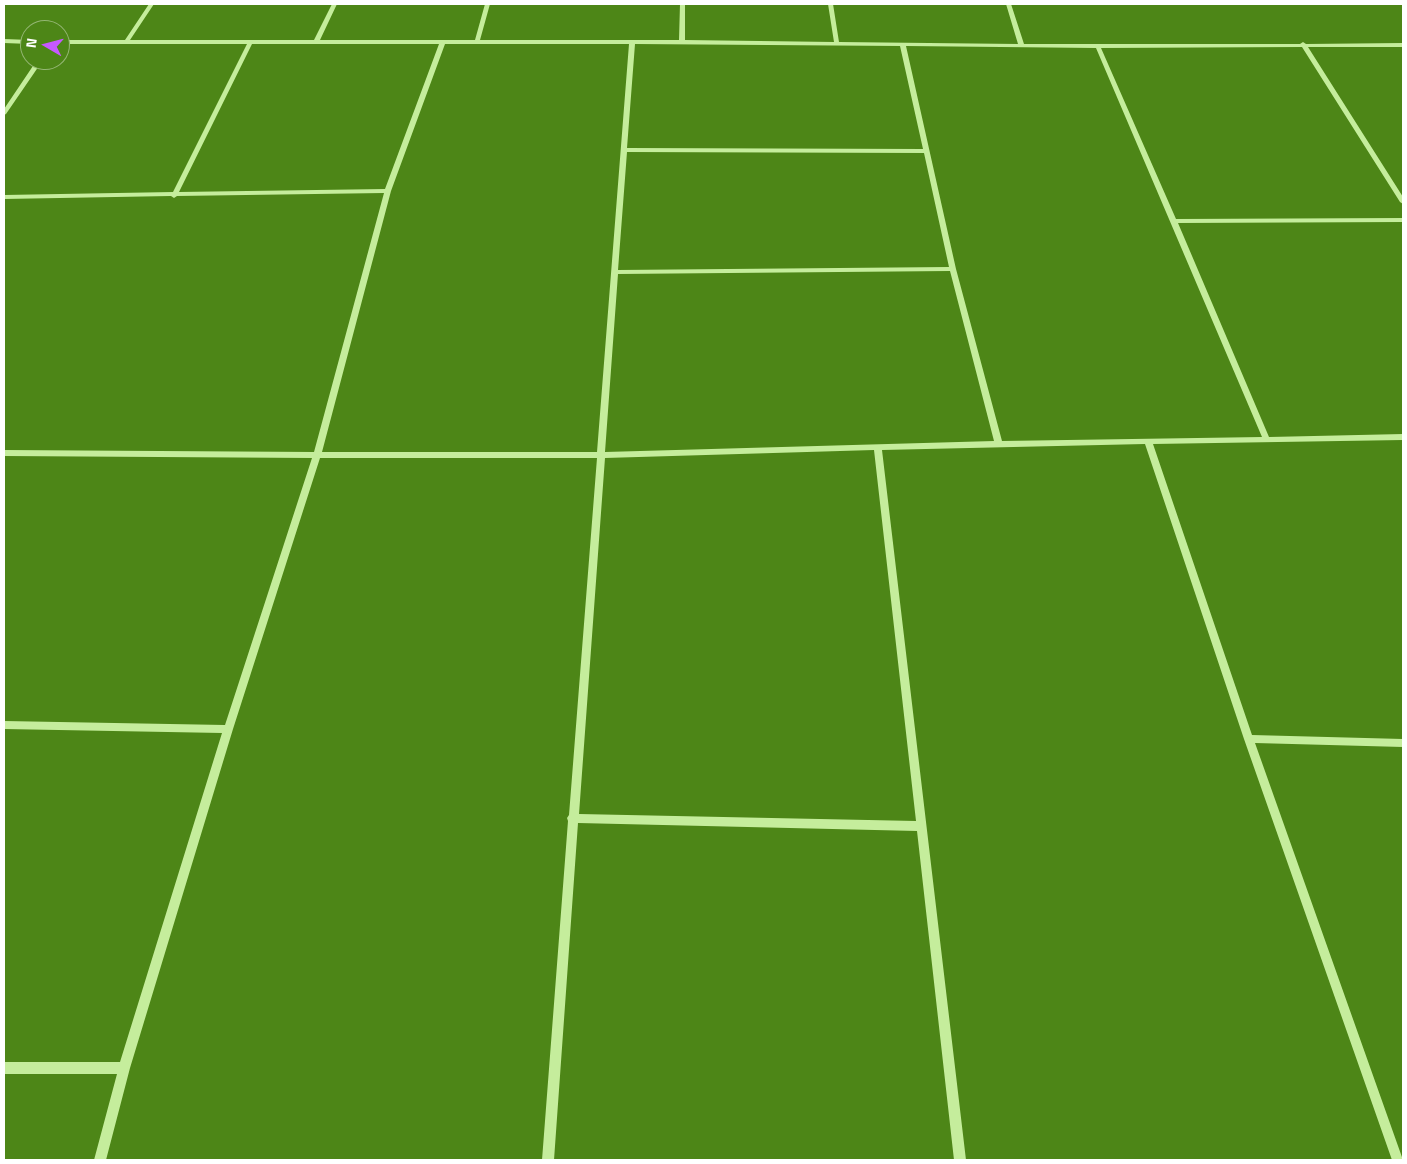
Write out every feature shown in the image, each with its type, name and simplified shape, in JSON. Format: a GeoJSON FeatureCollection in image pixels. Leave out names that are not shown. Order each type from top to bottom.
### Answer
{"type":"FeatureCollection","features":[{"type":"Feature","properties":{"kind":"street"},"geometry":{"type":"LineString","coordinates":[[126,43],[151,4]]}},
{"type":"Feature","properties":{"kind":"street"},"geometry":{"type":"LineString","coordinates":[[316,44],[334,4]]}},
{"type":"Feature","properties":{"kind":"street"},"geometry":{"type":"LineString","coordinates":[[477,42],[488,4]]}},
{"type":"Feature","properties":{"kind":"street"},"geometry":{"type":"LineString","coordinates":[[682,42],[683,4]]}},
{"type":"Feature","properties":{"kind":"street"},"geometry":{"type":"LineString","coordinates":[[831,4],[837,44]]}},
{"type":"Feature","properties":{"kind":"street"},"geometry":{"type":"LineString","coordinates":[[1009,4],[1022,46]]}},
{"type":"Feature","properties":{"kind":"street"},"geometry":{"type":"LineString","coordinates":[[4,42],[20,42]]}},
{"type":"Feature","properties":{"kind":"street"},"geometry":{"type":"LineString","coordinates":[[70,42],[316,44],[682,42],[903,46],[1403,45]]}},
{"type":"Feature","properties":{"kind":"street"},"geometry":{"type":"LineString","coordinates":[[548,1160],[572,818],[632,42]]}},
{"type":"Feature","properties":{"kind":"street"},"geometry":{"type":"LineString","coordinates":[[174,196],[250,43]]}},
{"type":"Feature","properties":{"kind":"street"},"geometry":{"type":"LineString","coordinates":[[100,1160],[124,1068],[228,729],[317,456],[388,191],[442,43]]}},
{"type":"Feature","properties":{"kind":"street"},"geometry":{"type":"LineString","coordinates":[[1304,44],[1403,202]]}},
{"type":"Feature","properties":{"kind":"street"},"geometry":{"type":"LineString","coordinates":[[903,46],[953,269],[999,444]]}},
{"type":"Feature","properties":{"kind":"street"},"geometry":{"type":"LineString","coordinates":[[1098,46],[1266,438]]}},
{"type":"Feature","properties":{"kind":"street"},"geometry":{"type":"LineString","coordinates":[[4,113],[33,70]]}},
{"type":"Feature","properties":{"kind":"street"},"geometry":{"type":"LineString","coordinates":[[624,150],[926,151]]}},
{"type":"Feature","properties":{"kind":"street"},"geometry":{"type":"LineString","coordinates":[[4,197],[174,196],[388,191]]}},
{"type":"Feature","properties":{"kind":"street"},"geometry":{"type":"LineString","coordinates":[[1174,221],[1403,220]]}},
{"type":"Feature","properties":{"kind":"street"},"geometry":{"type":"LineString","coordinates":[[615,272],[953,269]]}},
{"type":"Feature","properties":{"kind":"street"},"geometry":{"type":"LineString","coordinates":[[4,453],[317,456],[601,455],[1266,438],[1403,437]]}},
{"type":"Feature","properties":{"kind":"street"},"geometry":{"type":"LineString","coordinates":[[1148,441],[1249,739],[1398,1160]]}},
{"type":"Feature","properties":{"kind":"street"},"geometry":{"type":"LineString","coordinates":[[878,447],[920,826],[960,1160]]}},
{"type":"Feature","properties":{"kind":"street"},"geometry":{"type":"LineString","coordinates":[[4,725],[228,729]]}},
{"type":"Feature","properties":{"kind":"street"},"geometry":{"type":"LineString","coordinates":[[1249,739],[1403,744]]}},
{"type":"Feature","properties":{"kind":"street"},"geometry":{"type":"LineString","coordinates":[[572,818],[920,826]]}},
{"type":"Feature","properties":{"kind":"street"},"geometry":{"type":"LineString","coordinates":[[4,1068],[124,1068]]}}]}
